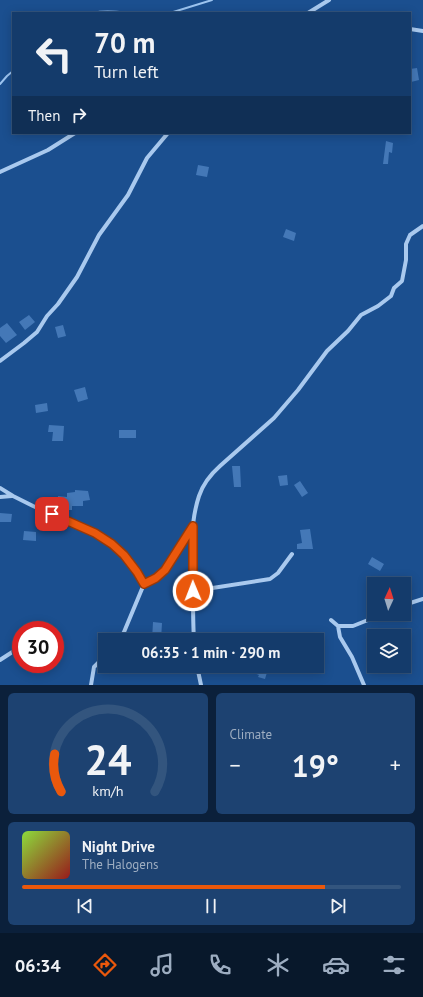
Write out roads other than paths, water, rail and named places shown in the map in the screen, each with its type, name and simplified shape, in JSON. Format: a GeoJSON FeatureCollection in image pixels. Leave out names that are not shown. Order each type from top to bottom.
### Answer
{"type":"FeatureCollection","features":[{"type":"Feature","properties":{"kind":"street"},"geometry":{"type":"LineString","coordinates":[[312,12],[329,0]]}},
{"type":"Feature","properties":{"kind":"street"},"geometry":{"type":"LineString","coordinates":[[411,29],[423,31]]}},
{"type":"Feature","properties":{"kind":"street"},"geometry":{"type":"LineString","coordinates":[[0,172],[48,150],[73,134]]}},
{"type":"Feature","properties":{"kind":"street"},"geometry":{"type":"LineString","coordinates":[[0,361],[24,344],[37,332],[47,316],[58,304],[77,277],[99,235],[128,195],[147,158],[167,134]]}},
{"type":"Feature","properties":{"kind":"street"},"geometry":{"type":"LineString","coordinates":[[194,633],[193,526],[199,495],[211,474],[274,418],[328,351],[348,331],[361,315],[378,306],[391,296],[394,288],[402,281],[406,260],[406,244],[408,239],[410,235],[423,226]]}},
{"type":"Feature","properties":{"kind":"street"},"geometry":{"type":"LineString","coordinates":[[0,488],[13,496],[95,533],[112,544],[124,555],[144,584]]}},
{"type":"Feature","properties":{"kind":"street"},"geometry":{"type":"LineString","coordinates":[[0,497],[13,496]]}},
{"type":"Feature","properties":{"kind":"street"},"geometry":{"type":"LineString","coordinates":[[123,633],[144,584],[156,578],[165,570],[193,526]]}},
{"type":"Feature","properties":{"kind":"street"},"geometry":{"type":"LineString","coordinates":[[193,591],[270,579],[278,573],[292,554]]}},
{"type":"Feature","properties":{"kind":"street"},"geometry":{"type":"LineString","coordinates":[[411,603],[423,599]]}},
{"type":"Feature","properties":{"kind":"street"},"geometry":{"type":"LineString","coordinates":[[331,620],[338,626],[340,637],[352,657],[364,685]]}},
{"type":"Feature","properties":{"kind":"street"},"geometry":{"type":"LineString","coordinates":[[338,626],[353,626],[367,620]]}},
{"type":"Feature","properties":{"kind":"street"},"geometry":{"type":"LineString","coordinates":[[0,660],[12,652]]}},
{"type":"Feature","properties":{"kind":"street"},"geometry":{"type":"LineString","coordinates":[[91,685],[94,667],[98,663]]}},
{"type":"Feature","properties":{"kind":"street"},"geometry":{"type":"LineString","coordinates":[[198,673],[201,685]]}},
{"type":"Feature","properties":{"kind":"waterway"},"geometry":{"type":"LineString","coordinates":[[173,12],[212,0]]}},
{"type":"Feature","properties":{"kind":"waterway"},"geometry":{"type":"LineString","coordinates":[[98,12],[118,12]]}},
{"type":"Feature","properties":{"kind":"waterway"},"geometry":{"type":"LineString","coordinates":[[0,84],[12,72]]}}]}
